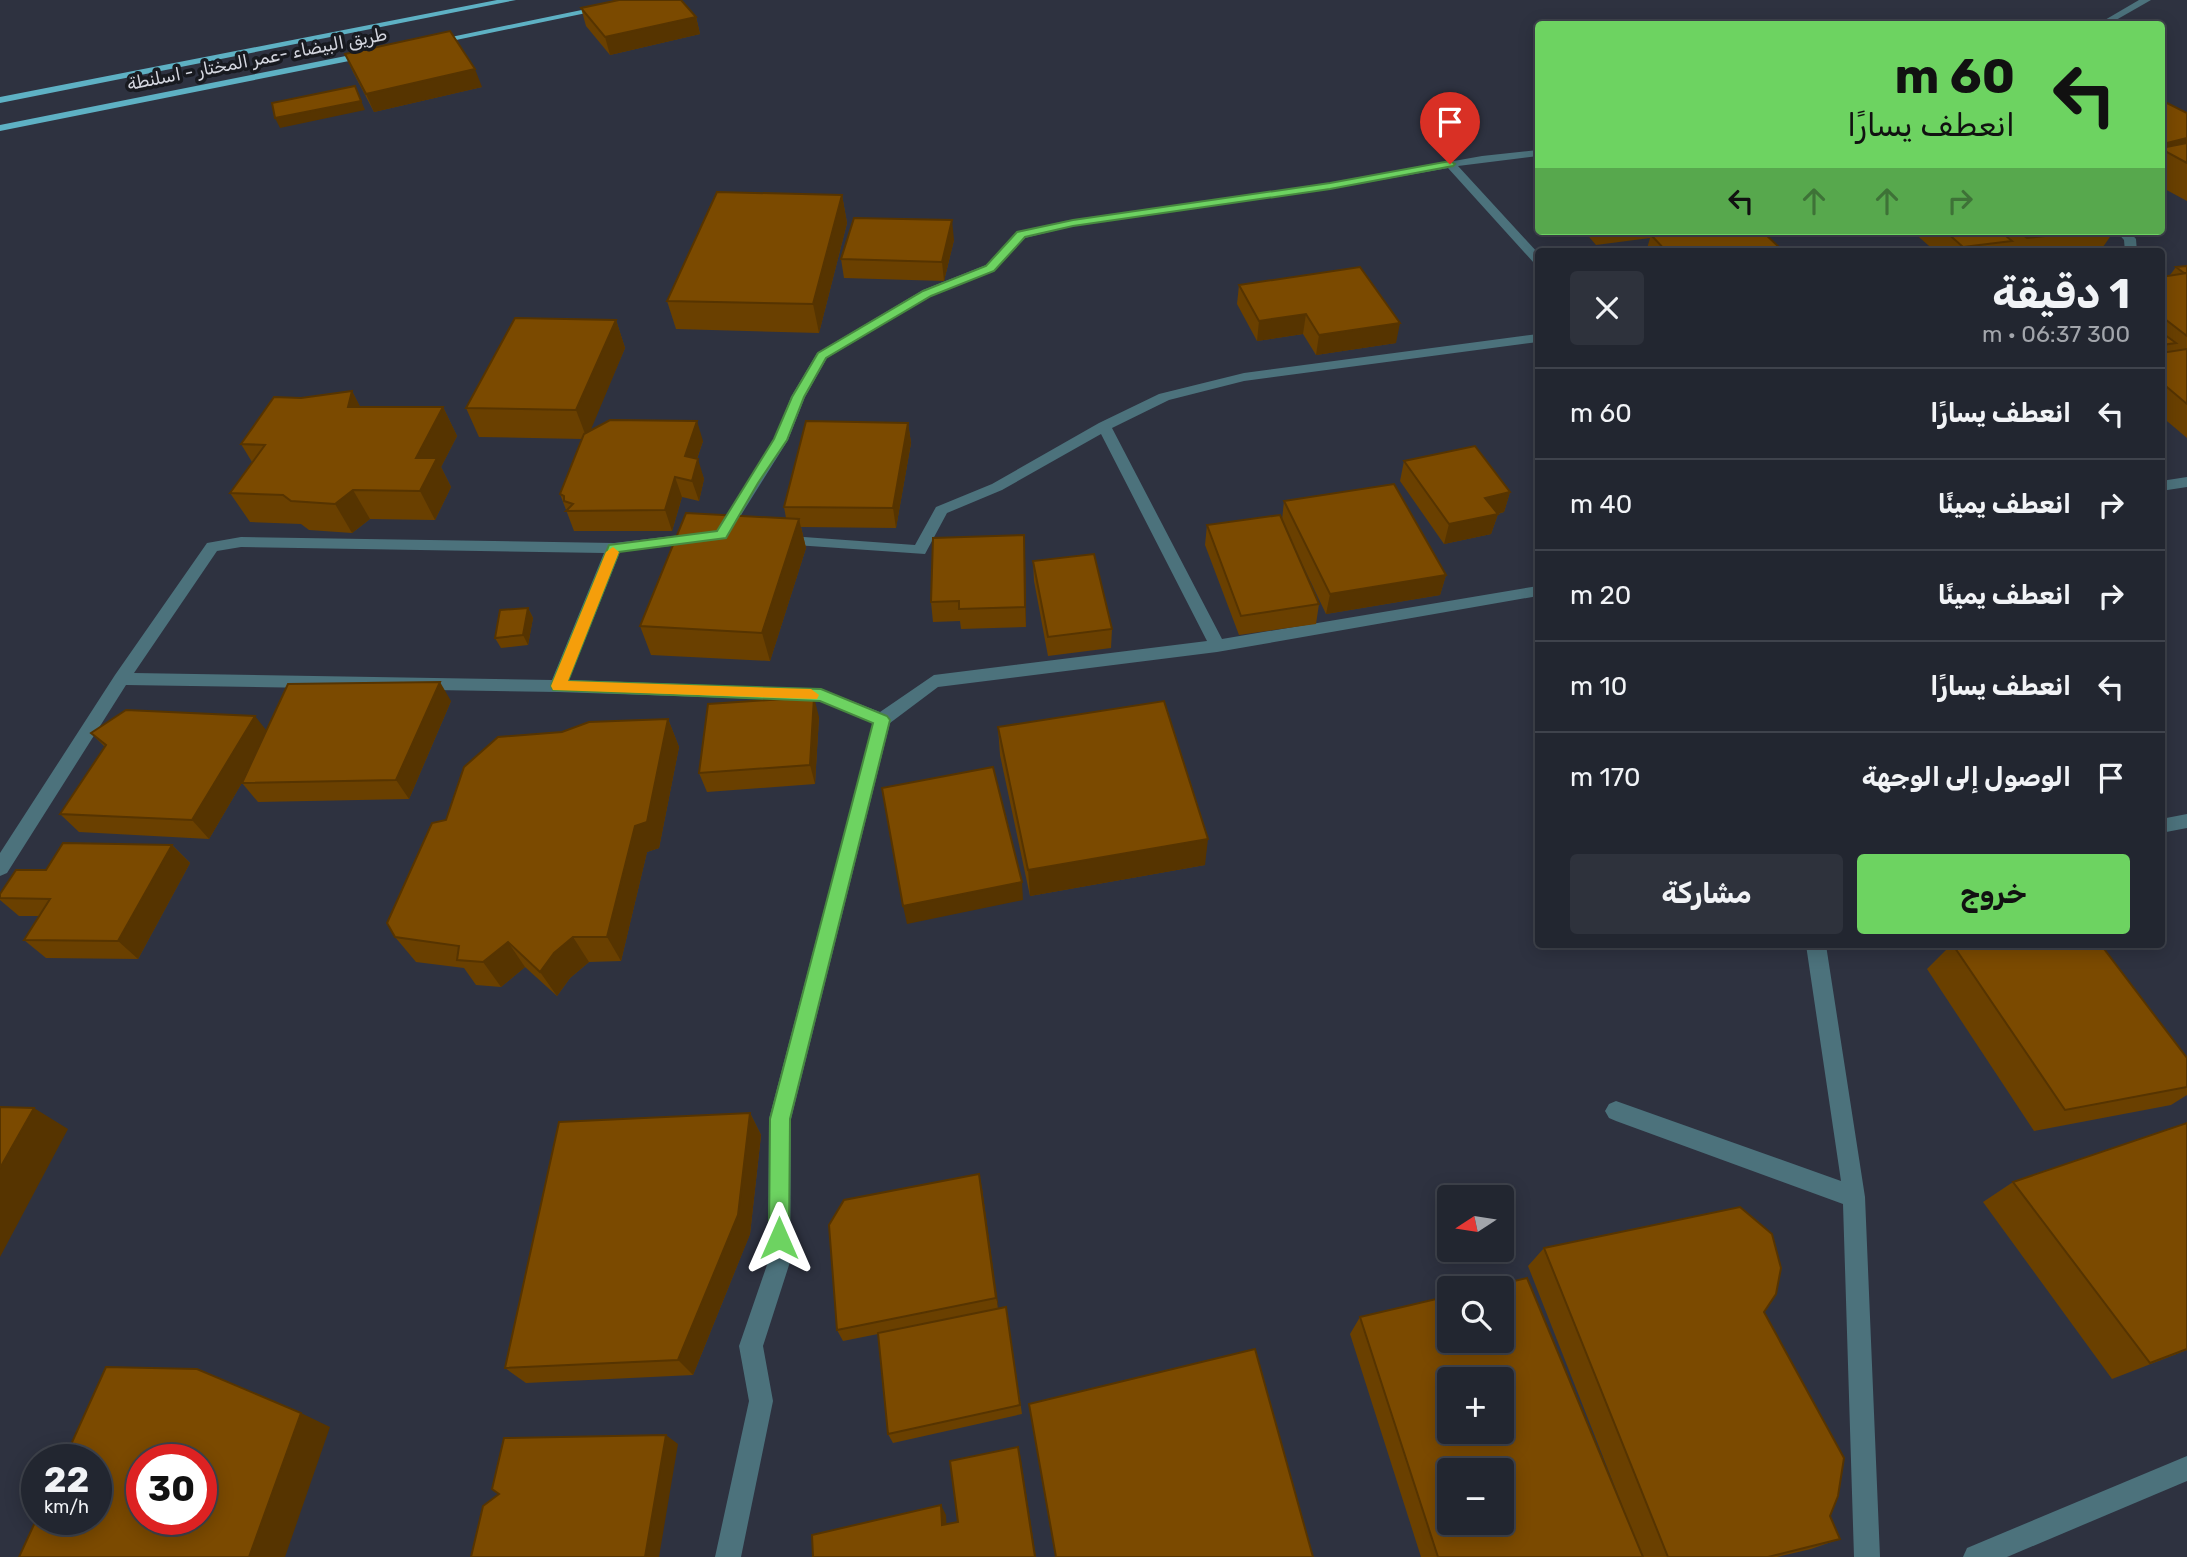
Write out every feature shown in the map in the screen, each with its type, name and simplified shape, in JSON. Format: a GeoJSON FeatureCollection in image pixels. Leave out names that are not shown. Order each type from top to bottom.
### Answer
{"type":"FeatureCollection","features":[{"type":"Feature","properties":{"kind":"main road","name":"طريق البيضاء -عمر المختار - اسلنطة"},"geometry":{"type":"LineString","coordinates":[[0,100],[511,0]]}},
{"type":"Feature","properties":{"kind":"main road","name":"طريق البيضاء -عمر المختار - اسلنطة"},"geometry":{"type":"LineString","coordinates":[[420,44],[644,0]]}},
{"type":"Feature","properties":{"kind":"main road","name":"طريق البيضاء -عمر المختار - اسلنطة"},"geometry":{"type":"LineString","coordinates":[[0,128],[381,52]]}},
{"type":"Feature","properties":{"kind":"street"},"geometry":{"type":"LineString","coordinates":[[2108,21],[2146,0]]}},
{"type":"Feature","properties":{"kind":"street"},"geometry":{"type":"LineString","coordinates":[[0,868],[121,679],[212,547],[241,542],[614,548],[727,535],[752,482],[781,440],[798,397],[822,356],[927,293],[990,268],[1021,234],[1073,223],[1330,186],[1450,164],[1535,153]]}},
{"type":"Feature","properties":{"kind":"street"},"geometry":{"type":"LineString","coordinates":[[1450,164],[1535,257]]}},
{"type":"Feature","properties":{"kind":"street"},"geometry":{"type":"LineString","coordinates":[[769,538],[919,550],[941,509],[997,487],[1104,426],[1164,397],[1244,377],[1535,338]]}},
{"type":"Feature","properties":{"kind":"street"},"geometry":{"type":"LineString","coordinates":[[1104,426],[1217,646]]}},
{"type":"Feature","properties":{"kind":"street"},"geometry":{"type":"LineString","coordinates":[[2165,485],[2187,482]]}},
{"type":"Feature","properties":{"kind":"street"},"geometry":{"type":"LineString","coordinates":[[558,686],[614,548]]}},
{"type":"Feature","properties":{"kind":"street"},"geometry":{"type":"LineString","coordinates":[[728,1557],[761,1401],[751,1346],[779,1262],[780,1119],[882,720],[934,681],[1217,646],[1535,592]]}},
{"type":"Feature","properties":{"kind":"street"},"geometry":{"type":"LineString","coordinates":[[121,679],[558,686],[821,695],[882,720]]}},
{"type":"Feature","properties":{"kind":"street"},"geometry":{"type":"LineString","coordinates":[[2165,825],[2187,821]]}},
{"type":"Feature","properties":{"kind":"street"},"geometry":{"type":"LineString","coordinates":[[1816,948],[1854,1197],[1867,1557]]}},
{"type":"Feature","properties":{"kind":"street"},"geometry":{"type":"LineString","coordinates":[[1616,1111],[1854,1197]]}},
{"type":"Feature","properties":{"kind":"street"},"geometry":{"type":"LineString","coordinates":[[1976,1557],[2187,1468]]}},
{"type":"Feature","properties":{"kind":"building"},"geometry":{"type":"Polygon","coordinates":[[[619,0],[681,0],[696,17],[605,37],[581,8],[619,0]]]}},
{"type":"Feature","properties":{"kind":"building"},"geometry":{"type":"Polygon","coordinates":[[[450,31],[475,69],[366,94],[345,54],[450,31]]]}},
{"type":"Feature","properties":{"kind":"building"},"geometry":{"type":"Polygon","coordinates":[[[355,86],[361,101],[275,118],[272,103],[355,86]]]}},
{"type":"Feature","properties":{"kind":"building"},"geometry":{"type":"Polygon","coordinates":[[[2165,102],[2187,113],[2187,138],[2167,143],[2165,102]]]}},
{"type":"Feature","properties":{"kind":"building"},"geometry":{"type":"Polygon","coordinates":[[[2187,143],[2187,163],[2165,151],[2165,147],[2187,143]]]}},
{"type":"Feature","properties":{"kind":"building"},"geometry":{"type":"Polygon","coordinates":[[[717,192],[842,195],[813,304],[667,301],[717,192]]]}},
{"type":"Feature","properties":{"kind":"building"},"geometry":{"type":"Polygon","coordinates":[[[854,218],[952,220],[942,262],[841,259],[854,218]]]}},
{"type":"Feature","properties":{"kind":"building"},"geometry":{"type":"Polygon","coordinates":[[[1651,235],[1766,235],[1780,248],[1663,248],[1651,235]]]}},
{"type":"Feature","properties":{"kind":"building"},"geometry":{"type":"Polygon","coordinates":[[[1950,235],[2005,235],[2012,241],[1963,247],[1950,235]]]}},
{"type":"Feature","properties":{"kind":"building"},"geometry":{"type":"Polygon","coordinates":[[[2023,235],[2053,235],[2027,238],[2023,235]]]}},
{"type":"Feature","properties":{"kind":"building"},"geometry":{"type":"Polygon","coordinates":[[[2187,266],[2187,273],[2176,267],[2187,266]]]}},
{"type":"Feature","properties":{"kind":"building"},"geometry":{"type":"Polygon","coordinates":[[[1360,267],[1400,323],[1319,335],[1306,314],[1259,321],[1239,285],[1360,267]]]}},
{"type":"Feature","properties":{"kind":"building"},"geometry":{"type":"Polygon","coordinates":[[[2187,273],[2187,336],[2165,319],[2165,276],[2187,273]]]}},
{"type":"Feature","properties":{"kind":"building"},"geometry":{"type":"Polygon","coordinates":[[[515,318],[616,320],[576,410],[466,408],[515,318]]]}},
{"type":"Feature","properties":{"kind":"building"},"geometry":{"type":"Polygon","coordinates":[[[2165,335],[2176,343],[2165,344],[2165,335]]]}},
{"type":"Feature","properties":{"kind":"building"},"geometry":{"type":"Polygon","coordinates":[[[2187,349],[2187,404],[2165,385],[2165,352],[2187,349]]]}},
{"type":"Feature","properties":{"kind":"building"},"geometry":{"type":"Polygon","coordinates":[[[352,391],[348,407],[443,407],[416,458],[437,458],[420,491],[353,490],[335,504],[291,501],[283,495],[230,493],[265,445],[241,444],[274,397],[301,398],[352,391]]]}},
{"type":"Feature","properties":{"kind":"building"},"geometry":{"type":"Polygon","coordinates":[[[610,420],[697,421],[685,456],[698,459],[692,481],[675,477],[665,510],[566,511],[573,504],[564,501],[564,496],[560,494],[584,434],[610,420]]]}},
{"type":"Feature","properties":{"kind":"building"},"geometry":{"type":"Polygon","coordinates":[[[806,421],[908,423],[893,508],[784,507],[806,421]]]}},
{"type":"Feature","properties":{"kind":"building"},"geometry":{"type":"Polygon","coordinates":[[[1475,446],[1510,492],[1485,498],[1498,514],[1449,524],[1404,461],[1475,446]]]}},
{"type":"Feature","properties":{"kind":"building"},"geometry":{"type":"Polygon","coordinates":[[[1394,484],[1446,575],[1330,594],[1284,501],[1394,484]]]}},
{"type":"Feature","properties":{"kind":"building"},"geometry":{"type":"Polygon","coordinates":[[[686,513],[799,519],[762,633],[640,626],[686,513]]]}},
{"type":"Feature","properties":{"kind":"building"},"geometry":{"type":"Polygon","coordinates":[[[1280,515],[1319,604],[1241,616],[1207,525],[1280,515]]]}},
{"type":"Feature","properties":{"kind":"building"},"geometry":{"type":"Polygon","coordinates":[[[1024,535],[1025,607],[959,609],[959,601],[931,602],[933,538],[1024,535]]]}},
{"type":"Feature","properties":{"kind":"building"},"geometry":{"type":"Polygon","coordinates":[[[1094,554],[1112,629],[1048,637],[1033,561],[1094,554]]]}},
{"type":"Feature","properties":{"kind":"building"},"geometry":{"type":"Polygon","coordinates":[[[528,608],[523,635],[495,638],[500,610],[528,608]]]}},
{"type":"Feature","properties":{"kind":"building"},"geometry":{"type":"Polygon","coordinates":[[[440,682],[396,780],[242,783],[288,684],[440,682]]]}},
{"type":"Feature","properties":{"kind":"building"},"geometry":{"type":"Polygon","coordinates":[[[814,697],[810,765],[699,773],[708,704],[814,697]]]}},
{"type":"Feature","properties":{"kind":"building"},"geometry":{"type":"Polygon","coordinates":[[[1164,701],[1208,839],[1028,870],[998,727],[1164,701]]]}},
{"type":"Feature","properties":{"kind":"building"},"geometry":{"type":"Polygon","coordinates":[[[126,710],[255,716],[192,820],[60,814],[106,745],[91,733],[126,710]]]}},
{"type":"Feature","properties":{"kind":"building"},"geometry":{"type":"Polygon","coordinates":[[[668,719],[647,822],[635,826],[607,937],[573,937],[554,953],[540,972],[508,942],[483,962],[457,960],[459,946],[395,937],[387,923],[432,823],[446,820],[464,767],[498,737],[562,732],[589,722],[668,719]]]}},
{"type":"Feature","properties":{"kind":"building"},"geometry":{"type":"Polygon","coordinates":[[[993,767],[1022,882],[903,906],[882,788],[993,767]]]}},
{"type":"Feature","properties":{"kind":"building"},"geometry":{"type":"Polygon","coordinates":[[[63,843],[172,845],[118,941],[24,940],[50,899],[0,898],[16,870],[46,870],[63,843]]]}},
{"type":"Feature","properties":{"kind":"building"},"geometry":{"type":"Polygon","coordinates":[[[1955,948],[2103,948],[2187,1058],[2187,1087],[2065,1110],[1955,948]]]}},
{"type":"Feature","properties":{"kind":"building"},"geometry":{"type":"Polygon","coordinates":[[[0,1107],[34,1108],[0,1168],[0,1107]]]}},
{"type":"Feature","properties":{"kind":"building"},"geometry":{"type":"Polygon","coordinates":[[[750,1113],[738,1215],[678,1360],[505,1368],[559,1122],[750,1113]]]}},
{"type":"Feature","properties":{"kind":"building"},"geometry":{"type":"Polygon","coordinates":[[[2187,1123],[2187,1349],[2150,1363],[2013,1182],[2187,1123]]]}},
{"type":"Feature","properties":{"kind":"building"},"geometry":{"type":"Polygon","coordinates":[[[979,1174],[996,1298],[837,1330],[829,1225],[844,1200],[979,1174]]]}},
{"type":"Feature","properties":{"kind":"building"},"geometry":{"type":"Polygon","coordinates":[[[1740,1207],[1772,1234],[1781,1268],[1776,1294],[1764,1312],[1844,1458],[1838,1496],[1830,1516],[1840,1539],[1768,1557],[1668,1557],[1544,1248],[1740,1207]]]}},
{"type":"Feature","properties":{"kind":"building"},"geometry":{"type":"Polygon","coordinates":[[[1527,1278],[1643,1557],[1438,1557],[1360,1317],[1437,1299],[1437,1353],[1514,1353],[1514,1281],[1527,1278]]]}},
{"type":"Feature","properties":{"kind":"building"},"geometry":{"type":"Polygon","coordinates":[[[1006,1307],[1020,1405],[888,1434],[878,1333],[1006,1307]]]}},
{"type":"Feature","properties":{"kind":"building"},"geometry":{"type":"Polygon","coordinates":[[[1255,1349],[1313,1557],[1056,1557],[1029,1404],[1255,1349]]]}},
{"type":"Feature","properties":{"kind":"building"},"geometry":{"type":"Polygon","coordinates":[[[106,1367],[197,1369],[301,1413],[249,1557],[19,1557],[29,1535],[112,1535],[112,1444],[71,1444],[106,1367]]]}},
{"type":"Feature","properties":{"kind":"building"},"geometry":{"type":"Polygon","coordinates":[[[666,1435],[645,1557],[471,1557],[483,1506],[499,1494],[492,1489],[504,1438],[666,1435]]]}},
{"type":"Feature","properties":{"kind":"building"},"geometry":{"type":"Polygon","coordinates":[[[1018,1447],[1035,1557],[813,1557],[812,1535],[941,1505],[942,1525],[958,1522],[950,1461],[1018,1447]]]}},
{"type":"Feature","properties":{"kind":"slow traffic"},"geometry":{"type":"LineString","coordinates":[[613,552],[558,686],[811,695]]}},
{"type":"Feature","properties":{"kind":"route"},"geometry":{"type":"LineString","coordinates":[[779,1238],[780,1119],[882,720],[821,695],[558,686],[614,548],[721,535],[781,440],[798,397],[822,356],[927,293],[990,268],[1021,234],[1073,223],[1330,186],[1450,164]]}}]}
